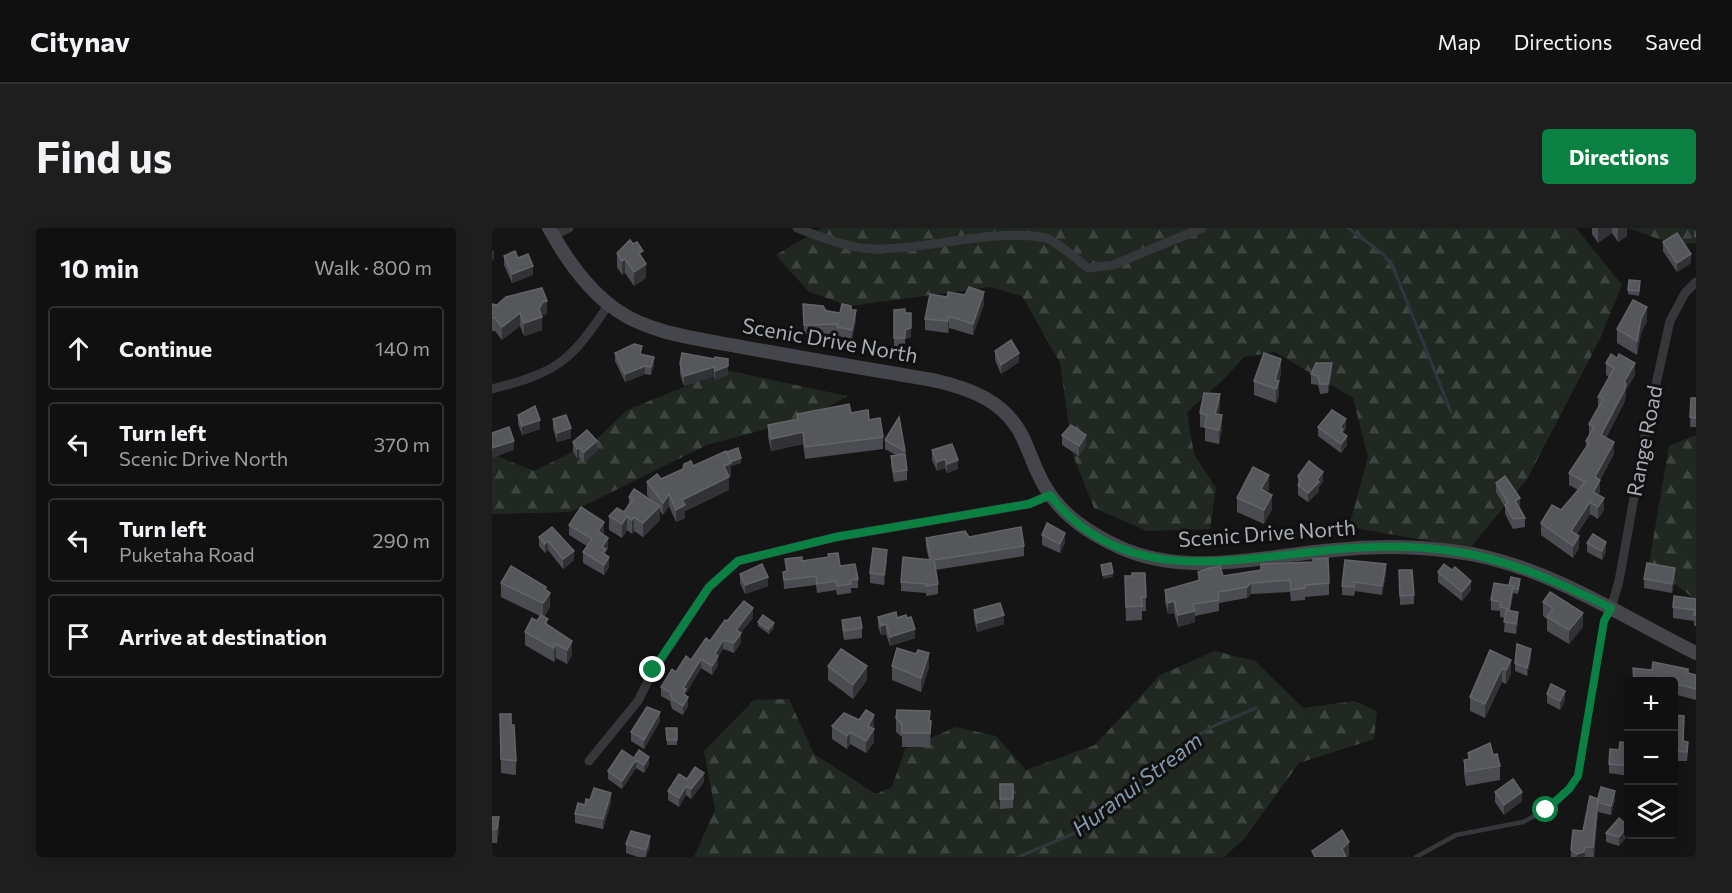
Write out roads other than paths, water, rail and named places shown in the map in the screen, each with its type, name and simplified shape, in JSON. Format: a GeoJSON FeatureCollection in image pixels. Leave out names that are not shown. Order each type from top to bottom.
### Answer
{"type":"FeatureCollection","features":[{"type":"Feature","properties":{"kind":"main road","name":"Scenic Drive North"},"geometry":{"type":"LineString","coordinates":[[551,232],[578,272],[609,304],[642,323],[692,337],[937,381],[973,391],[995,404],[1017,426],[1050,495],[1068,516],[1120,548],[1160,560],[1210,562],[1373,548],[1452,551],[1531,571],[1611,608],[1696,653]]}},
{"type":"Feature","properties":{"kind":"street"},"geometry":{"type":"LineString","coordinates":[[551,232],[569,228]]}},
{"type":"Feature","properties":{"kind":"street"},"geometry":{"type":"LineString","coordinates":[[797,228],[845,244],[875,249],[991,228],[1024,230],[1048,239],[1088,268],[1113,265],[1202,228]]}},
{"type":"Feature","properties":{"kind":"street","name":"Range Road"},"geometry":{"type":"LineString","coordinates":[[1611,608],[1619,581],[1648,420],[1670,321],[1685,293],[1696,282]]}},
{"type":"Feature","properties":{"kind":"street"},"geometry":{"type":"LineString","coordinates":[[492,389],[542,373],[570,357],[581,346],[609,304]]}},
{"type":"Feature","properties":{"kind":"street"},"geometry":{"type":"LineString","coordinates":[[589,761],[638,701],[653,670],[709,587],[738,561],[836,537],[1029,504],[1050,495]]}},
{"type":"Feature","properties":{"kind":"lane"},"geometry":{"type":"LineString","coordinates":[[1416,857],[1456,835],[1523,822],[1546,810],[1569,789],[1578,776],[1604,621],[1611,608]]}},
{"type":"Feature","properties":{"kind":"waterway"},"geometry":{"type":"LineString","coordinates":[[1348,228],[1383,254],[1393,267],[1451,412]]}},
{"type":"Feature","properties":{"kind":"waterway","name":"Huranui Stream"},"geometry":{"type":"LineString","coordinates":[[1018,857],[1075,833],[1191,739],[1216,725],[1256,708]]}}]}
